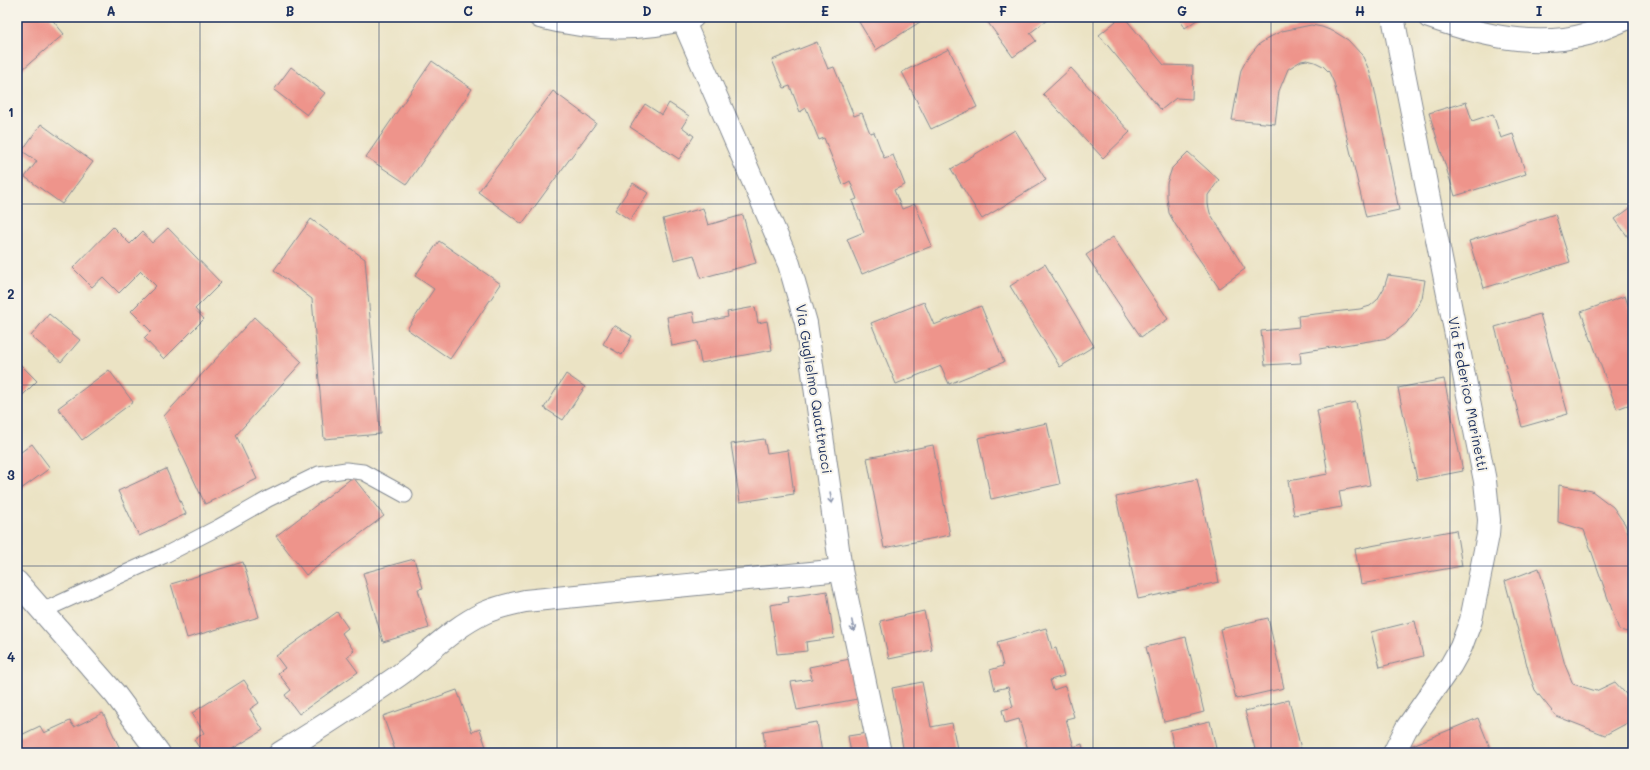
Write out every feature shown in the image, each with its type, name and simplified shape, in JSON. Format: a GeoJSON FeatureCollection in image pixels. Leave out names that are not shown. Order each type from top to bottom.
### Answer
{"type":"FeatureCollection","features":[{"type":"Feature","properties":{"kind":"street","name":"Via Guglielmo Quattrucci"},"geometry":{"type":"LineString","coordinates":[[540,17],[576,25],[609,28],[638,28],[688,18],[789,264],[799,294],[806,322],[841,570],[880,753]]}},
{"type":"Feature","properties":{"kind":"street","name":"Via Federico Marinetti"},"geometry":{"type":"LineString","coordinates":[[1393,17],[1485,481],[1489,520],[1486,549],[1471,620],[1461,647],[1440,684],[1406,729],[1394,753]]}},
{"type":"Feature","properties":{"kind":"street"},"geometry":{"type":"LineString","coordinates":[[1429,17],[1492,36],[1537,40],[1562,39],[1587,34],[1631,17]]}},
{"type":"Feature","properties":{"kind":"street"},"geometry":{"type":"LineString","coordinates":[[280,753],[362,702],[459,628],[486,612],[498,608],[525,601],[841,570]]}},
{"type":"Feature","properties":{"kind":"street"},"geometry":{"type":"LineString","coordinates":[[17,582],[115,694],[159,753]]}},
{"type":"Feature","properties":{"kind":"lane"},"geometry":{"type":"LineString","coordinates":[[42,611],[169,553],[268,499],[320,474],[346,470],[363,472],[405,495]]}},
{"type":"Feature","properties":{"kind":"building"},"geometry":{"type":"Polygon","coordinates":[[[17,17],[50,17],[64,34],[17,74],[17,17]]]}},
{"type":"Feature","properties":{"kind":"building"},"geometry":{"type":"Polygon","coordinates":[[[856,17],[921,17],[923,20],[876,50],[856,17]]]}},
{"type":"Feature","properties":{"kind":"building"},"geometry":{"type":"Polygon","coordinates":[[[984,17],[1051,17],[1030,33],[1036,41],[1013,57],[984,17]]]}},
{"type":"Feature","properties":{"kind":"building"},"geometry":{"type":"Polygon","coordinates":[[[1121,17],[1124,17],[1164,65],[1193,66],[1192,99],[1176,98],[1161,110],[1099,35],[1121,17]]]}},
{"type":"Feature","properties":{"kind":"building"},"geometry":{"type":"Polygon","coordinates":[[[1178,17],[1201,17],[1185,28],[1178,17]]]}},
{"type":"Feature","properties":{"kind":"building"},"geometry":{"type":"Polygon","coordinates":[[[1311,25],[1335,32],[1348,40],[1362,55],[1369,70],[1374,87],[1399,210],[1366,217],[1334,83],[1329,72],[1323,66],[1307,60],[1301,61],[1288,69],[1279,91],[1275,124],[1232,120],[1241,70],[1247,59],[1258,45],[1282,31],[1311,25]]]}},
{"type":"Feature","properties":{"kind":"building"},"geometry":{"type":"Polygon","coordinates":[[[817,42],[828,69],[834,67],[854,116],[862,113],[870,133],[874,132],[884,158],[893,155],[905,185],[894,190],[902,209],[915,204],[932,246],[862,274],[847,239],[864,232],[852,201],[857,199],[850,181],[843,185],[824,138],[819,140],[806,108],[800,112],[790,86],[784,88],[772,60],[817,42]]]}},
{"type":"Feature","properties":{"kind":"building"},"geometry":{"type":"Polygon","coordinates":[[[949,49],[977,107],[931,129],[902,72],[949,49]]]}},
{"type":"Feature","properties":{"kind":"building"},"geometry":{"type":"Polygon","coordinates":[[[432,61],[472,89],[407,184],[366,157],[432,61]]]}},
{"type":"Feature","properties":{"kind":"building"},"geometry":{"type":"Polygon","coordinates":[[[291,67],[325,93],[307,115],[274,90],[291,67]]]}},
{"type":"Feature","properties":{"kind":"building"},"geometry":{"type":"Polygon","coordinates":[[[1071,68],[1130,132],[1103,158],[1043,94],[1071,68]]]}},
{"type":"Feature","properties":{"kind":"building"},"geometry":{"type":"Polygon","coordinates":[[[553,91],[596,123],[522,224],[478,192],[553,91]]]}},
{"type":"Feature","properties":{"kind":"building"},"geometry":{"type":"Polygon","coordinates":[[[1466,102],[1472,121],[1493,114],[1501,138],[1513,134],[1526,174],[1455,196],[1429,113],[1466,102]]]}},
{"type":"Feature","properties":{"kind":"building"},"geometry":{"type":"Polygon","coordinates":[[[669,103],[689,116],[682,127],[694,136],[679,159],[630,127],[645,104],[662,115],[669,103]]]}},
{"type":"Feature","properties":{"kind":"building"},"geometry":{"type":"Polygon","coordinates":[[[41,124],[93,162],[62,204],[25,177],[37,161],[22,151],[41,124]]]}},
{"type":"Feature","properties":{"kind":"building"},"geometry":{"type":"Polygon","coordinates":[[[1015,130],[1046,180],[982,219],[951,169],[1015,130]]]}},
{"type":"Feature","properties":{"kind":"building"},"geometry":{"type":"Polygon","coordinates":[[[1188,152],[1219,180],[1208,195],[1210,213],[1245,269],[1219,288],[1169,213],[1167,183],[1172,168],[1188,152]]]}},
{"type":"Feature","properties":{"kind":"building"},"geometry":{"type":"Polygon","coordinates":[[[633,183],[648,193],[630,220],[615,210],[633,183]]]}},
{"type":"Feature","properties":{"kind":"building"},"geometry":{"type":"Polygon","coordinates":[[[1633,206],[1633,244],[1615,219],[1633,206]]]}},
{"type":"Feature","properties":{"kind":"building"},"geometry":{"type":"Polygon","coordinates":[[[703,208],[708,225],[743,215],[756,263],[701,278],[694,255],[674,260],[663,219],[703,208]]]}},
{"type":"Feature","properties":{"kind":"building"},"geometry":{"type":"Polygon","coordinates":[[[1555,214],[1570,262],[1484,288],[1469,241],[1555,214]]]}},
{"type":"Feature","properties":{"kind":"building"},"geometry":{"type":"Polygon","coordinates":[[[311,219],[365,259],[380,434],[324,439],[312,299],[274,270],[311,219]]]}},
{"type":"Feature","properties":{"kind":"building"},"geometry":{"type":"Polygon","coordinates":[[[113,227],[130,244],[142,232],[152,243],[168,228],[221,283],[195,309],[204,319],[164,359],[144,338],[151,331],[131,311],[156,286],[141,271],[119,293],[103,277],[92,287],[73,268],[113,227]]]}},
{"type":"Feature","properties":{"kind":"building"},"geometry":{"type":"Polygon","coordinates":[[[1113,237],[1168,319],[1141,337],[1086,255],[1113,237]]]}},
{"type":"Feature","properties":{"kind":"building"},"geometry":{"type":"Polygon","coordinates":[[[439,241],[501,284],[450,359],[407,329],[434,289],[415,276],[439,241]]]}},
{"type":"Feature","properties":{"kind":"building"},"geometry":{"type":"Polygon","coordinates":[[[1045,264],[1094,346],[1060,367],[1010,286],[1045,264]]]}},
{"type":"Feature","properties":{"kind":"building"},"geometry":{"type":"Polygon","coordinates":[[[1388,275],[1425,280],[1422,298],[1416,310],[1406,324],[1388,338],[1300,352],[1301,363],[1265,365],[1261,331],[1299,327],[1298,316],[1360,309],[1370,306],[1377,300],[1384,288],[1388,275]]]}},
{"type":"Feature","properties":{"kind":"building"},"geometry":{"type":"Polygon","coordinates":[[[1625,296],[1633,319],[1633,403],[1617,409],[1581,312],[1625,296]]]}},
{"type":"Feature","properties":{"kind":"building"},"geometry":{"type":"Polygon","coordinates":[[[924,302],[934,325],[981,306],[1004,362],[949,384],[941,366],[896,384],[871,323],[924,302]]]}},
{"type":"Feature","properties":{"kind":"building"},"geometry":{"type":"Polygon","coordinates":[[[755,307],[758,323],[767,321],[772,350],[701,363],[697,341],[672,346],[667,317],[693,312],[695,323],[728,317],[727,312],[755,307]]]}},
{"type":"Feature","properties":{"kind":"building"},"geometry":{"type":"Polygon","coordinates":[[[49,314],[80,340],[61,362],[31,336],[49,314]]]}},
{"type":"Feature","properties":{"kind":"building"},"geometry":{"type":"Polygon","coordinates":[[[1540,314],[1568,414],[1522,427],[1495,327],[1540,314]]]}},
{"type":"Feature","properties":{"kind":"building"},"geometry":{"type":"Polygon","coordinates":[[[254,317],[302,362],[236,435],[257,479],[205,504],[164,416],[254,317]]]}},
{"type":"Feature","properties":{"kind":"building"},"geometry":{"type":"Polygon","coordinates":[[[614,325],[632,336],[622,355],[603,344],[614,325]]]}},
{"type":"Feature","properties":{"kind":"building"},"geometry":{"type":"Polygon","coordinates":[[[17,361],[37,381],[17,401],[17,361]]]}},
{"type":"Feature","properties":{"kind":"building"},"geometry":{"type":"Polygon","coordinates":[[[109,370],[133,402],[82,440],[58,408],[109,370]]]}},
{"type":"Feature","properties":{"kind":"building"},"geometry":{"type":"Polygon","coordinates":[[[566,374],[585,387],[563,420],[544,408],[566,374]]]}},
{"type":"Feature","properties":{"kind":"building"},"geometry":{"type":"Polygon","coordinates":[[[1444,379],[1463,471],[1417,480],[1398,388],[1444,379]]]}},
{"type":"Feature","properties":{"kind":"building"},"geometry":{"type":"Polygon","coordinates":[[[1356,402],[1370,485],[1339,491],[1342,507],[1294,515],[1288,481],[1328,474],[1317,410],[1356,402]]]}},
{"type":"Feature","properties":{"kind":"building"},"geometry":{"type":"Polygon","coordinates":[[[1047,423],[1060,484],[991,499],[978,438],[1047,423]]]}},
{"type":"Feature","properties":{"kind":"building"},"geometry":{"type":"Polygon","coordinates":[[[764,439],[767,453],[788,450],[794,494],[740,502],[731,444],[764,439]]]}},
{"type":"Feature","properties":{"kind":"building"},"geometry":{"type":"Polygon","coordinates":[[[32,444],[50,468],[17,492],[17,455],[32,444]]]}},
{"type":"Feature","properties":{"kind":"building"},"geometry":{"type":"Polygon","coordinates":[[[933,445],[950,535],[884,548],[867,458],[933,445]]]}},
{"type":"Feature","properties":{"kind":"building"},"geometry":{"type":"Polygon","coordinates":[[[166,469],[186,514],[139,536],[118,491],[166,469]]]}},
{"type":"Feature","properties":{"kind":"building"},"geometry":{"type":"Polygon","coordinates":[[[353,477],[384,516],[306,575],[276,536],[353,477]]]}},
{"type":"Feature","properties":{"kind":"building"},"geometry":{"type":"Polygon","coordinates":[[[1197,479],[1219,582],[1138,599],[1116,497],[1197,479]]]}},
{"type":"Feature","properties":{"kind":"building"},"geometry":{"type":"Polygon","coordinates":[[[1559,485],[1592,491],[1613,507],[1625,524],[1633,547],[1633,633],[1619,630],[1584,530],[1558,522],[1559,485]]]}},
{"type":"Feature","properties":{"kind":"building"},"geometry":{"type":"Polygon","coordinates":[[[1456,530],[1462,566],[1361,584],[1355,549],[1456,530]]]}},
{"type":"Feature","properties":{"kind":"building"},"geometry":{"type":"Polygon","coordinates":[[[414,559],[423,588],[418,589],[429,628],[383,642],[363,573],[414,559]]]}},
{"type":"Feature","properties":{"kind":"building"},"geometry":{"type":"Polygon","coordinates":[[[243,562],[259,617],[187,638],[171,584],[243,562]]]}},
{"type":"Feature","properties":{"kind":"building"},"geometry":{"type":"Polygon","coordinates":[[[1539,568],[1565,665],[1573,684],[1596,691],[1615,682],[1633,702],[1633,720],[1605,735],[1556,716],[1535,690],[1529,673],[1505,581],[1539,568]]]}},
{"type":"Feature","properties":{"kind":"building"},"geometry":{"type":"Polygon","coordinates":[[[827,591],[834,638],[806,642],[807,651],[777,654],[770,605],[789,602],[788,597],[827,591]]]}},
{"type":"Feature","properties":{"kind":"building"},"geometry":{"type":"Polygon","coordinates":[[[924,611],[932,650],[889,659],[880,621],[924,611]]]}},
{"type":"Feature","properties":{"kind":"building"},"geometry":{"type":"Polygon","coordinates":[[[337,612],[348,628],[342,633],[354,651],[347,657],[358,672],[299,714],[285,695],[291,690],[278,673],[285,668],[276,656],[337,612]]]}},
{"type":"Feature","properties":{"kind":"building"},"geometry":{"type":"Polygon","coordinates":[[[1268,618],[1284,688],[1236,699],[1220,629],[1268,618]]]}},
{"type":"Feature","properties":{"kind":"building"},"geometry":{"type":"Polygon","coordinates":[[[1415,621],[1423,656],[1380,667],[1371,632],[1415,621]]]}},
{"type":"Feature","properties":{"kind":"building"},"geometry":{"type":"Polygon","coordinates":[[[1046,628],[1052,649],[1056,648],[1064,676],[1050,680],[1053,690],[1065,686],[1074,717],[1066,719],[1074,747],[1082,744],[1084,753],[1029,753],[1019,719],[1005,723],[1002,710],[1013,707],[1008,687],[995,690],[990,670],[1003,666],[997,642],[1046,628]]]}},
{"type":"Feature","properties":{"kind":"building"},"geometry":{"type":"Polygon","coordinates":[[[1186,637],[1204,712],[1164,722],[1146,647],[1186,637]]]}},
{"type":"Feature","properties":{"kind":"building"},"geometry":{"type":"Polygon","coordinates":[[[855,658],[863,698],[797,710],[791,682],[812,679],[809,667],[855,658]]]}},
{"type":"Feature","properties":{"kind":"building"},"geometry":{"type":"Polygon","coordinates":[[[244,680],[259,703],[250,709],[263,730],[226,753],[203,753],[194,740],[204,733],[192,713],[244,680]]]}},
{"type":"Feature","properties":{"kind":"building"},"geometry":{"type":"Polygon","coordinates":[[[922,682],[931,727],[952,723],[957,749],[936,753],[904,753],[892,688],[922,682]]]}},
{"type":"Feature","properties":{"kind":"building"},"geometry":{"type":"Polygon","coordinates":[[[457,690],[472,732],[480,729],[486,747],[469,753],[396,753],[383,716],[457,690]]]}},
{"type":"Feature","properties":{"kind":"building"},"geometry":{"type":"Polygon","coordinates":[[[1289,700],[1302,753],[1256,753],[1245,711],[1289,700]]]}},
{"type":"Feature","properties":{"kind":"building"},"geometry":{"type":"Polygon","coordinates":[[[103,713],[122,753],[17,753],[17,737],[40,726],[44,733],[70,721],[74,727],[103,713]]]}},
{"type":"Feature","properties":{"kind":"building"},"geometry":{"type":"Polygon","coordinates":[[[1478,718],[1492,753],[1410,753],[1408,747],[1478,718]]]}},
{"type":"Feature","properties":{"kind":"building"},"geometry":{"type":"Polygon","coordinates":[[[1210,721],[1217,753],[1175,753],[1170,730],[1210,721]]]}},
{"type":"Feature","properties":{"kind":"building"},"geometry":{"type":"Polygon","coordinates":[[[817,722],[822,753],[793,753],[792,749],[766,753],[763,731],[817,722]]]}},
{"type":"Feature","properties":{"kind":"building"},"geometry":{"type":"Polygon","coordinates":[[[874,732],[877,753],[851,753],[848,736],[874,732]]]}}]}
